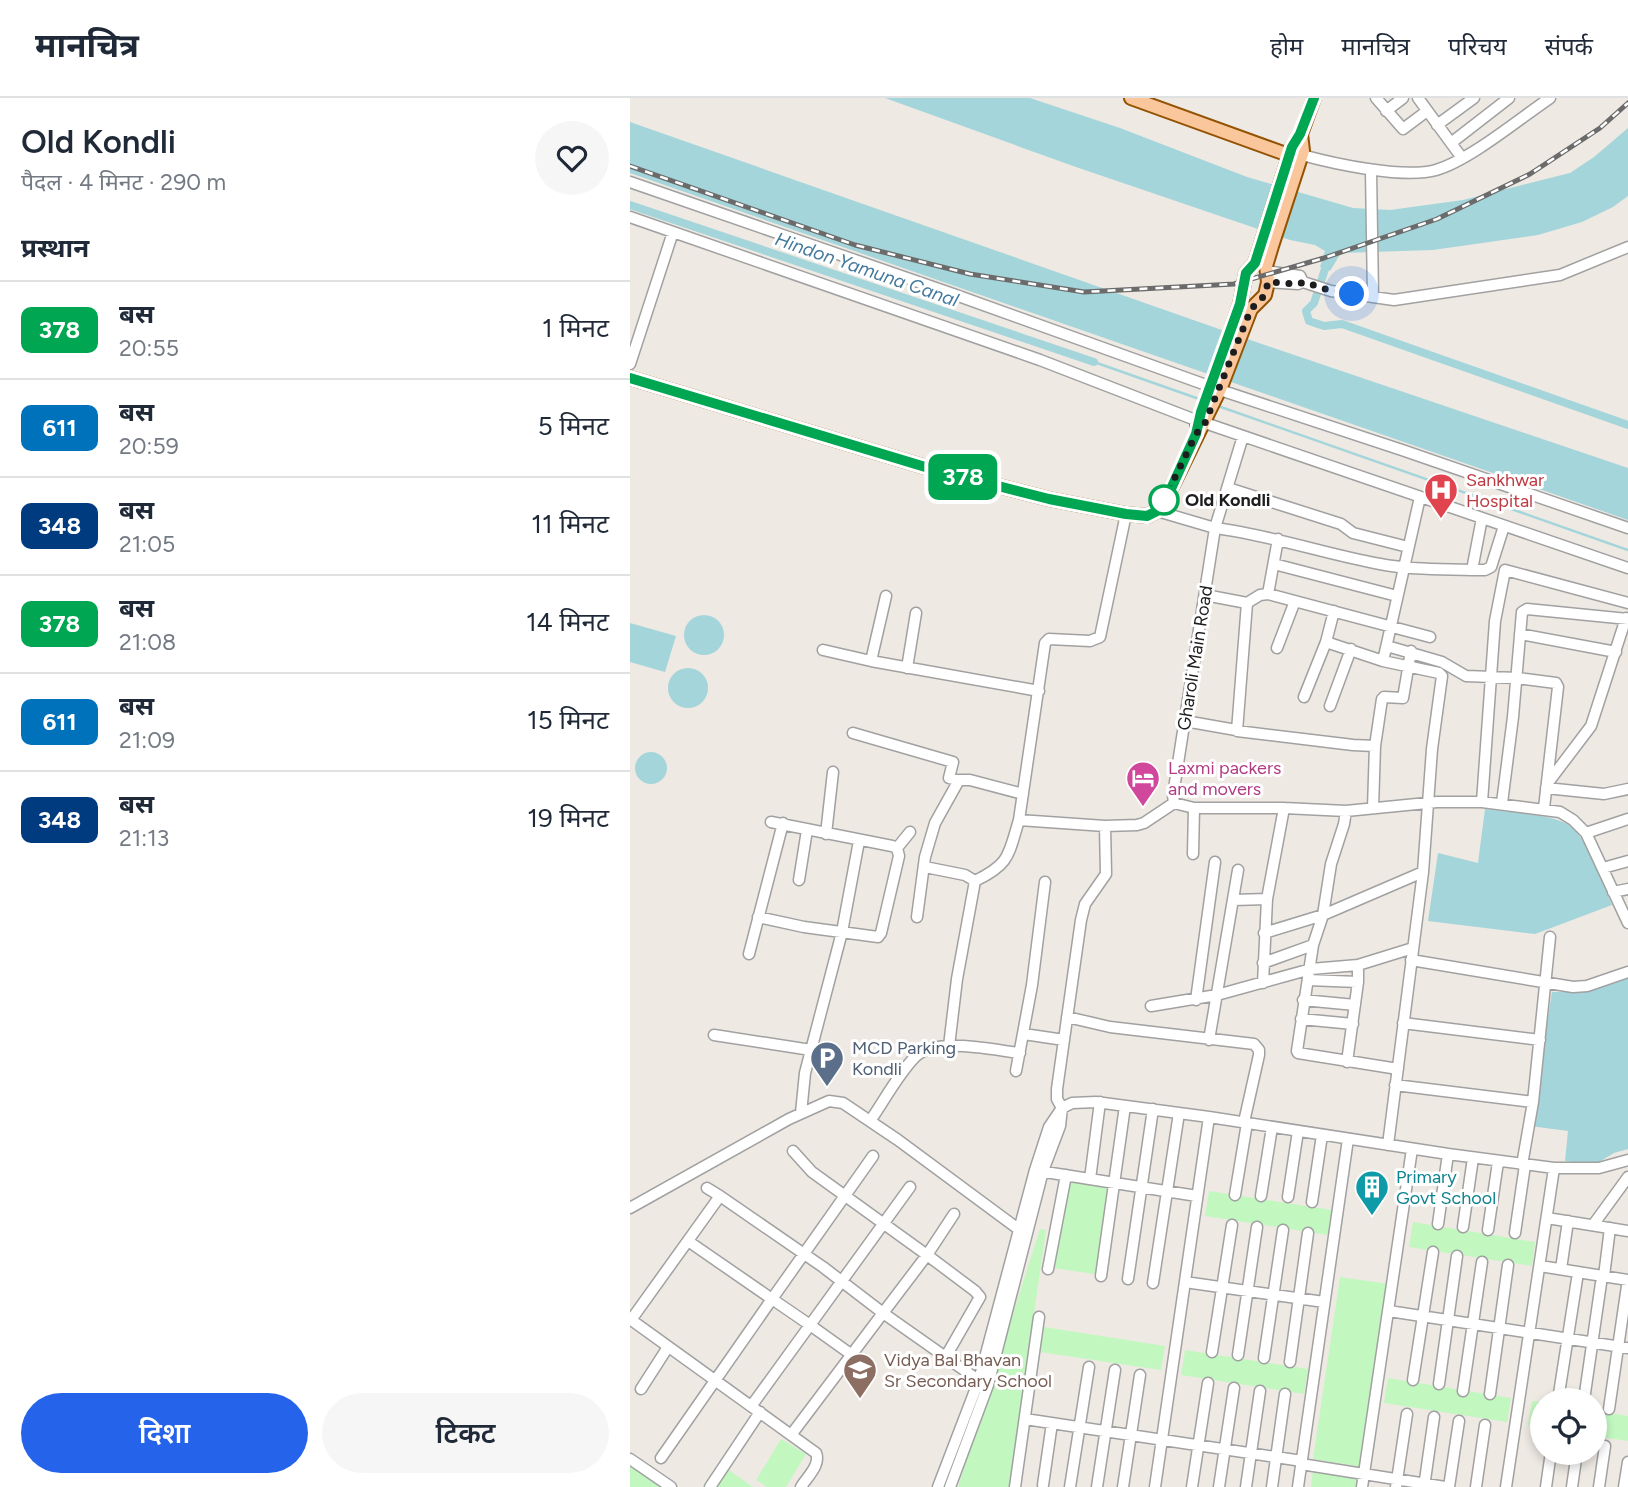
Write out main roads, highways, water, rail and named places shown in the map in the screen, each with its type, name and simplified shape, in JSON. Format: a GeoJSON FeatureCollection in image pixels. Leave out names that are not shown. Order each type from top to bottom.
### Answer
{"type":"FeatureCollection","features":[{"type":"Feature","properties":{"kind":"main road"},"geometry":{"type":"LineString","coordinates":[[1131,98],[1296,157]]}},
{"type":"Feature","properties":{"kind":"main road"},"geometry":{"type":"LineString","coordinates":[[1157,98],[1296,157]]}},
{"type":"Feature","properties":{"kind":"main road"},"geometry":{"type":"LineString","coordinates":[[1236,331],[1251,309],[1265,295],[1266,244],[1314,98]]}},
{"type":"Feature","properties":{"kind":"main road"},"geometry":{"type":"LineString","coordinates":[[630,378],[932,469],[1049,499],[1147,516],[1157,511],[1170,491],[1202,421],[1236,331],[1246,273],[1264,271]]}},
{"type":"Feature","properties":{"kind":"main road"},"geometry":{"type":"LineString","coordinates":[[1242,293],[1248,303],[1256,303]]}},
{"type":"Feature","properties":{"kind":"water"},"geometry":{"type":"Polygon","coordinates":[[[885,98],[1030,98],[1120,128],[1247,177],[1353,208],[1390,210],[1463,200],[1570,173],[1628,128],[1628,196],[1613,207],[1582,222],[1538,235],[1433,250],[1341,253],[1330,271],[1320,267],[1325,251],[1315,245],[1290,240],[1073,166],[885,98]]]}},
{"type":"Feature","properties":{"kind":"water"},"geometry":{"type":"Polygon","coordinates":[[[630,122],[1256,342],[1628,468],[1628,520],[630,173],[630,122]]]}},
{"type":"Feature","properties":{"kind":"water"},"geometry":{"type":"Polygon","coordinates":[[[704,615],[712,616],[718,621],[723,627],[723,643],[718,649],[712,654],[704,655],[696,654],[690,649],[685,643],[684,635],[685,627],[690,621],[696,616],[704,615]]]}},
{"type":"Feature","properties":{"kind":"water"},"geometry":{"type":"Polygon","coordinates":[[[630,623],[676,636],[665,672],[630,662],[630,623]]]}},
{"type":"Feature","properties":{"kind":"water"},"geometry":{"type":"Polygon","coordinates":[[[688,668],[696,669],[702,674],[707,680],[707,696],[702,702],[696,707],[688,708],[680,707],[674,702],[669,696],[668,688],[669,680],[674,674],[680,669],[688,668]]]}},
{"type":"Feature","properties":{"kind":"water"},"geometry":{"type":"Polygon","coordinates":[[[651,752],[662,757],[667,768],[662,779],[651,784],[640,779],[635,768],[640,757],[651,752]]]}},
{"type":"Feature","properties":{"kind":"water"},"geometry":{"type":"Polygon","coordinates":[[[1485,809],[1539,816],[1567,824],[1588,849],[1612,905],[1535,934],[1428,921],[1438,853],[1478,863],[1485,809]]]}},
{"type":"Feature","properties":{"kind":"water"},"geometry":{"type":"Polygon","coordinates":[[[1628,974],[1628,1149],[1614,1153],[1594,1165],[1565,1161],[1568,1131],[1530,1126],[1552,992],[1583,991],[1628,974]]]}},
{"type":"Feature","properties":{"kind":"waterway","name":"Hindon Yamuna Canal"},"geometry":{"type":"LineString","coordinates":[[630,205],[1094,362]]}},
{"type":"Feature","properties":{"kind":"waterway"},"geometry":{"type":"LineString","coordinates":[[1325,269],[1314,303],[1306,311],[1309,321],[1324,326],[1342,324],[1628,425]]}},
{"type":"Feature","properties":{"kind":"waterway"},"geometry":{"type":"LineString","coordinates":[[1094,362],[1202,400]]}},
{"type":"Feature","properties":{"kind":"waterway"},"geometry":{"type":"LineString","coordinates":[[1218,406],[1628,550]]}},
{"type":"Feature","properties":{"kind":"railway"},"geometry":{"type":"LineString","coordinates":[[630,166],[855,245],[970,274],[1084,292],[1234,284],[1324,258],[1437,219],[1530,174],[1600,128],[1628,103]]}},
{"type":"Feature","properties":{"kind":"place","name":"Old Kondli"},"geometry":{"type":"Point","coordinates":[1164,500]}},
{"type":"Feature","properties":{"kind":"place","name":"Sankhwar Hospital"},"geometry":{"type":"Point","coordinates":[1441,520]}},
{"type":"Feature","properties":{"kind":"place","name":"Laxmi packers and movers"},"geometry":{"type":"Point","coordinates":[1143,808]}},
{"type":"Feature","properties":{"kind":"place","name":"MCD Parking Kondli"},"geometry":{"type":"Point","coordinates":[827,1088]}},
{"type":"Feature","properties":{"kind":"place","name":"Primary Govt School"},"geometry":{"type":"Point","coordinates":[1372,1217]}},
{"type":"Feature","properties":{"kind":"place","name":"Vidya Bal Bhavan Sr Secondary School"},"geometry":{"type":"Point","coordinates":[860,1400]}}]}
